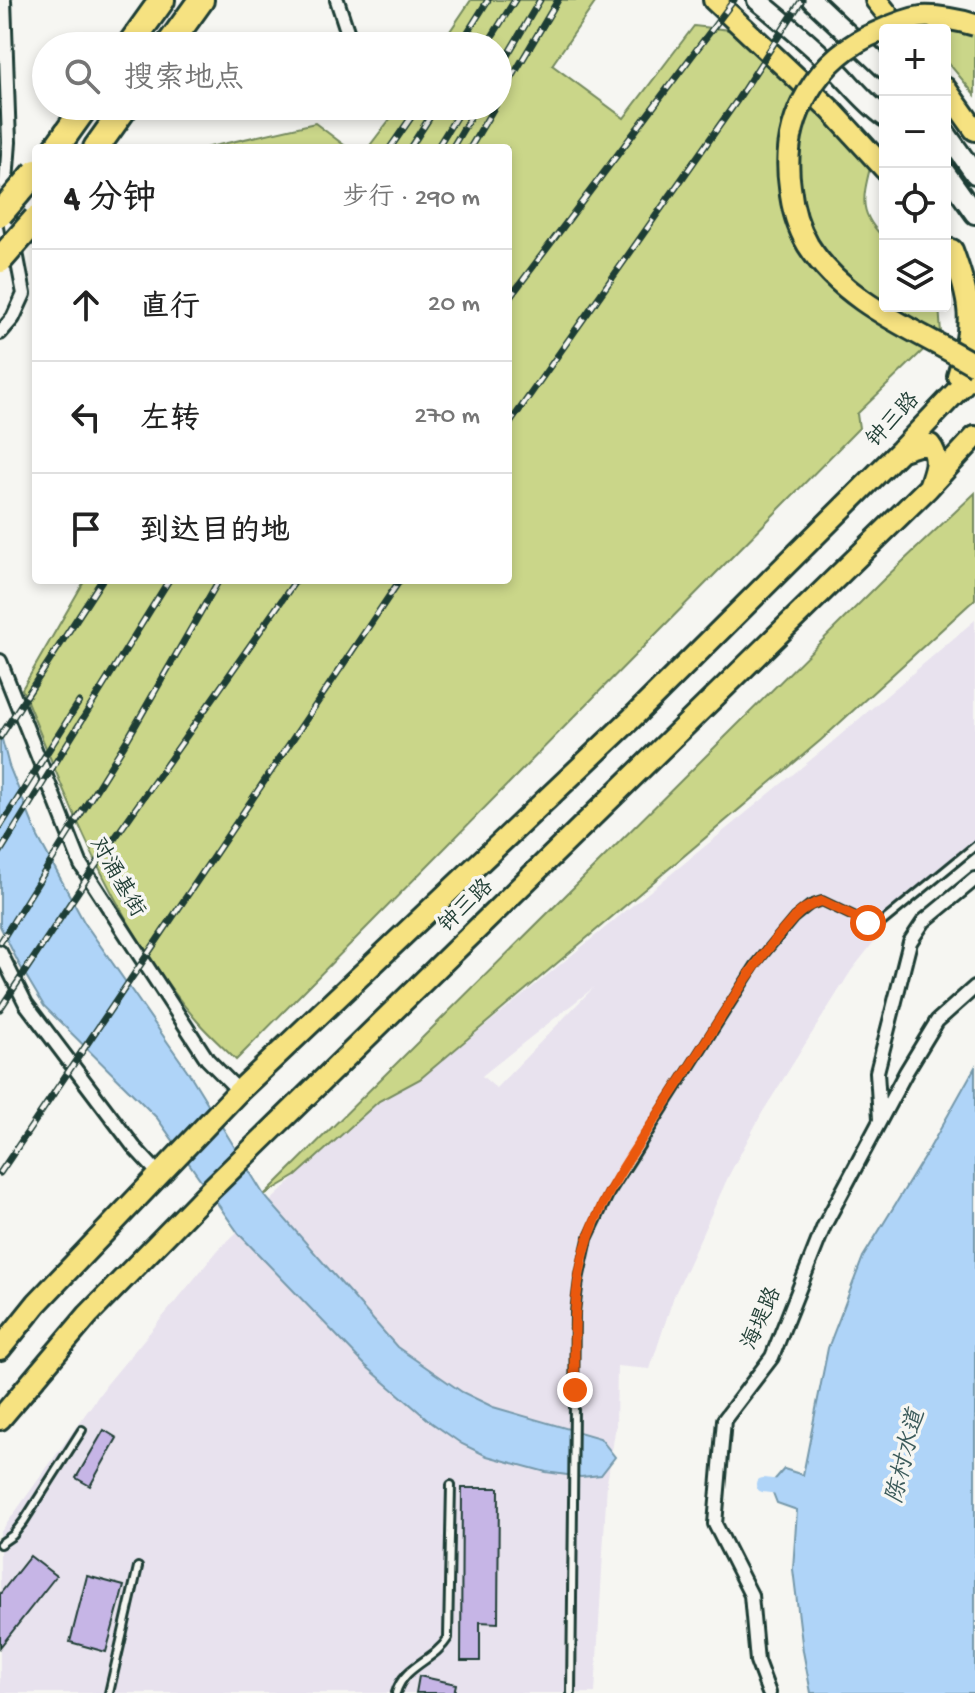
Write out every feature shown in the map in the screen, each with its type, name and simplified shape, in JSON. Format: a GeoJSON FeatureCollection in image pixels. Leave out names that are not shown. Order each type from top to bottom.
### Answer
{"type":"FeatureCollection","features":[{"type":"Feature","properties":{"kind":"highway"},"geometry":{"type":"LineString","coordinates":[[139,32],[162,0]]}},
{"type":"Feature","properties":{"kind":"highway"},"geometry":{"type":"LineString","coordinates":[[178,32],[201,0]]}},
{"type":"Feature","properties":{"kind":"highway"},"geometry":{"type":"LineString","coordinates":[[59,144],[76,120]]}},
{"type":"Feature","properties":{"kind":"highway"},"geometry":{"type":"LineString","coordinates":[[99,144],[116,120]]}},
{"type":"Feature","properties":{"kind":"highway"},"geometry":{"type":"LineString","coordinates":[[0,214],[32,177]]}},
{"type":"Feature","properties":{"kind":"highway"},"geometry":{"type":"LineString","coordinates":[[0,260],[32,224]]}},
{"type":"Feature","properties":{"kind":"main road"},"geometry":{"type":"LineString","coordinates":[[714,0],[831,110],[884,168]]}},
{"type":"Feature","properties":{"kind":"main road"},"geometry":{"type":"LineString","coordinates":[[876,0],[895,24]]}},
{"type":"Feature","properties":{"kind":"main road"},"geometry":{"type":"LineString","coordinates":[[975,25],[920,17],[898,23],[852,44],[817,77],[793,122],[788,147],[792,208],[799,228],[820,261],[872,307],[975,365]]}},
{"type":"Feature","properties":{"kind":"main road"},"geometry":{"type":"LineString","coordinates":[[951,96],[975,130]]}},
{"type":"Feature","properties":{"kind":"main road"},"geometry":{"type":"LineString","coordinates":[[958,255],[975,283]]}},
{"type":"Feature","properties":{"kind":"main road"},"geometry":{"type":"LineString","coordinates":[[945,401],[974,337],[969,297],[958,255]]}},
{"type":"Feature","properties":{"kind":"main road","name":"钟三路"},"geometry":{"type":"LineString","coordinates":[[0,1349],[37,1303],[239,1091],[630,720],[975,372]]}},
{"type":"Feature","properties":{"kind":"main road","name":"钟三路"},"geometry":{"type":"LineString","coordinates":[[0,1419],[88,1315],[204,1196],[928,488],[975,437]]}},
{"type":"Feature","properties":{"kind":"main road"},"geometry":{"type":"LineString","coordinates":[[901,450],[930,445],[937,453],[936,469],[928,488]]}},
{"type":"Feature","properties":{"kind":"main road"},"geometry":{"type":"LineString","coordinates":[[928,488],[975,451]]}},
{"type":"Feature","properties":{"kind":"street"},"geometry":{"type":"LineString","coordinates":[[0,333],[13,318],[24,294],[5,195],[9,142],[4,0]]}},
{"type":"Feature","properties":{"kind":"street"},"geometry":{"type":"LineString","coordinates":[[337,0],[347,32]]}},
{"type":"Feature","properties":{"kind":"street"},"geometry":{"type":"LineString","coordinates":[[757,0],[804,39],[879,113]]}},
{"type":"Feature","properties":{"kind":"street"},"geometry":{"type":"LineString","coordinates":[[812,0],[879,63]]}},
{"type":"Feature","properties":{"kind":"street"},"geometry":{"type":"LineString","coordinates":[[951,140],[975,174]]}},
{"type":"Feature","properties":{"kind":"street"},"geometry":{"type":"LineString","coordinates":[[951,180],[975,214]]}},
{"type":"Feature","properties":{"kind":"street","name":"对涌基街"},"geometry":{"type":"LineString","coordinates":[[0,661],[81,865],[207,1059],[239,1091]]}},
{"type":"Feature","properties":{"kind":"street"},"geometry":{"type":"LineString","coordinates":[[880,1121],[877,1072],[910,942],[924,921],[975,879]]}},
{"type":"Feature","properties":{"kind":"street"},"geometry":{"type":"LineString","coordinates":[[0,952],[26,1004],[134,1147],[159,1174]]}},
{"type":"Feature","properties":{"kind":"street","name":"海堤路"},"geometry":{"type":"LineString","coordinates":[[769,1693],[757,1661],[751,1595],[715,1524],[724,1420],[772,1357],[824,1226],[937,1021],[975,987]]}},
{"type":"Feature","properties":{"kind":"lane"},"geometry":{"type":"LineString","coordinates":[[571,1693],[575,1301],[588,1239],[599,1213],[755,965],[794,918],[810,905],[822,901],[868,923],[880,924],[975,846]]}},
{"type":"Feature","properties":{"kind":"lane"},"geometry":{"type":"LineString","coordinates":[[0,1544],[13,1535],[24,1521],[82,1430]]}},
{"type":"Feature","properties":{"kind":"lane"},"geometry":{"type":"LineString","coordinates":[[396,1693],[404,1676],[439,1649],[448,1638],[451,1485]]}},
{"type":"Feature","properties":{"kind":"lane"},"geometry":{"type":"LineString","coordinates":[[109,1693],[138,1567]]}},
{"type":"Feature","properties":{"kind":"shaded area"},"geometry":{"type":"Polygon","coordinates":[[[975,620],[975,850],[887,925],[851,971],[762,1113],[729,1175],[674,1296],[650,1369],[617,1366],[616,1425],[607,1483],[595,1693],[0,1693],[0,1533],[107,1384],[219,1249],[379,1101],[420,1079],[824,749],[975,620]],[[593,988],[482,1076],[496,1088],[593,988]]]}},
{"type":"Feature","properties":{"kind":"green space"},"geometry":{"type":"Polygon","coordinates":[[[471,0],[597,0],[552,65],[624,118],[694,26],[730,30],[795,89],[870,168],[864,198],[867,214],[879,232],[879,312],[939,312],[941,333],[857,414],[859,428],[236,1060],[202,1026],[168,984],[118,904],[76,819],[22,689],[83,584],[512,584],[512,144],[371,144],[389,120],[512,120],[512,32],[449,32],[471,0]]]}},
{"type":"Feature","properties":{"kind":"green space"},"geometry":{"type":"Polygon","coordinates":[[[951,29],[975,34],[975,95],[951,66],[951,29]]]}},
{"type":"Feature","properties":{"kind":"green space"},"geometry":{"type":"Polygon","coordinates":[[[315,123],[343,144],[223,144],[315,123]]]}},
{"type":"Feature","properties":{"kind":"green space"},"geometry":{"type":"Polygon","coordinates":[[[975,493],[975,599],[821,740],[420,1079],[379,1101],[296,1176],[264,1195],[883,580],[975,493]]]}},
{"type":"Feature","properties":{"kind":"water"},"geometry":{"type":"Polygon","coordinates":[[[0,732],[9,766],[38,837],[84,922],[189,1073],[264,1195],[397,1347],[462,1392],[493,1407],[600,1438],[615,1457],[601,1475],[581,1477],[546,1472],[487,1456],[462,1444],[432,1423],[366,1366],[239,1234],[157,1118],[44,1006],[0,926],[0,732]]]}},
{"type":"Feature","properties":{"kind":"water","name":"陈村水道"},"geometry":{"type":"Polygon","coordinates":[[[975,1067],[975,1693],[811,1693],[793,1569],[797,1510],[777,1503],[770,1485],[784,1469],[803,1475],[828,1348],[863,1257],[975,1067]]]}},
{"type":"Feature","properties":{"kind":"building"},"geometry":{"type":"Polygon","coordinates":[[[104,1430],[117,1438],[90,1486],[76,1478],[104,1430]]]}},
{"type":"Feature","properties":{"kind":"building"},"geometry":{"type":"Polygon","coordinates":[[[462,1488],[499,1488],[498,1623],[480,1622],[480,1661],[461,1661],[462,1488]]]}},
{"type":"Feature","properties":{"kind":"building"},"geometry":{"type":"Polygon","coordinates":[[[30,1556],[56,1576],[0,1647],[0,1594],[30,1556]]]}},
{"type":"Feature","properties":{"kind":"building"},"geometry":{"type":"Polygon","coordinates":[[[87,1576],[124,1586],[106,1652],[70,1642],[87,1576]]]}},
{"type":"Feature","properties":{"kind":"building"},"geometry":{"type":"Polygon","coordinates":[[[419,1676],[456,1684],[454,1693],[416,1693],[419,1676]]]}},
{"type":"Feature","properties":{"kind":"waterway"},"geometry":{"type":"LineString","coordinates":[[763,1485],[788,1488]]}},
{"type":"Feature","properties":{"kind":"railway"},"geometry":{"type":"LineString","coordinates":[[468,32],[488,0]]}},
{"type":"Feature","properties":{"kind":"railway"},"geometry":{"type":"LineString","coordinates":[[495,32],[515,0]]}},
{"type":"Feature","properties":{"kind":"railway"},"geometry":{"type":"LineString","coordinates":[[512,47],[540,0]]}},
{"type":"Feature","properties":{"kind":"railway"},"geometry":{"type":"LineString","coordinates":[[512,77],[558,0]]}},
{"type":"Feature","properties":{"kind":"railway"},"geometry":{"type":"LineString","coordinates":[[512,295],[734,0]]}},
{"type":"Feature","properties":{"kind":"railway"},"geometry":{"type":"LineString","coordinates":[[512,420],[736,102],[802,0]]}},
{"type":"Feature","properties":{"kind":"railway"},"geometry":{"type":"LineString","coordinates":[[393,144],[409,120]]}},
{"type":"Feature","properties":{"kind":"railway"},"geometry":{"type":"LineString","coordinates":[[413,144],[428,120]]}},
{"type":"Feature","properties":{"kind":"railway"},"geometry":{"type":"LineString","coordinates":[[439,144],[454,120]]}},
{"type":"Feature","properties":{"kind":"railway"},"geometry":{"type":"LineString","coordinates":[[454,144],[469,120]]}},
{"type":"Feature","properties":{"kind":"railway"},"geometry":{"type":"LineString","coordinates":[[472,144],[487,120]]}},
{"type":"Feature","properties":{"kind":"railway"},"geometry":{"type":"LineString","coordinates":[[0,737],[99,584]]}},
{"type":"Feature","properties":{"kind":"railway"},"geometry":{"type":"LineString","coordinates":[[0,852],[167,584]]}},
{"type":"Feature","properties":{"kind":"railway"},"geometry":{"type":"LineString","coordinates":[[0,943],[127,740],[217,584]]}},
{"type":"Feature","properties":{"kind":"railway"},"geometry":{"type":"LineString","coordinates":[[0,1009],[91,872],[293,584]]}},
{"type":"Feature","properties":{"kind":"railway"},"geometry":{"type":"LineString","coordinates":[[0,1173],[397,584]]}},
{"type":"Feature","properties":{"kind":"railway"},"geometry":{"type":"LineString","coordinates":[[0,827],[79,702]]}},
{"type":"Feature","properties":{"kind":"route"},"geometry":{"type":"LineString","coordinates":[[575,1390],[575,1312],[588,1239],[599,1213],[639,1146],[755,965],[794,918],[810,905],[822,901],[868,923]]}}]}
